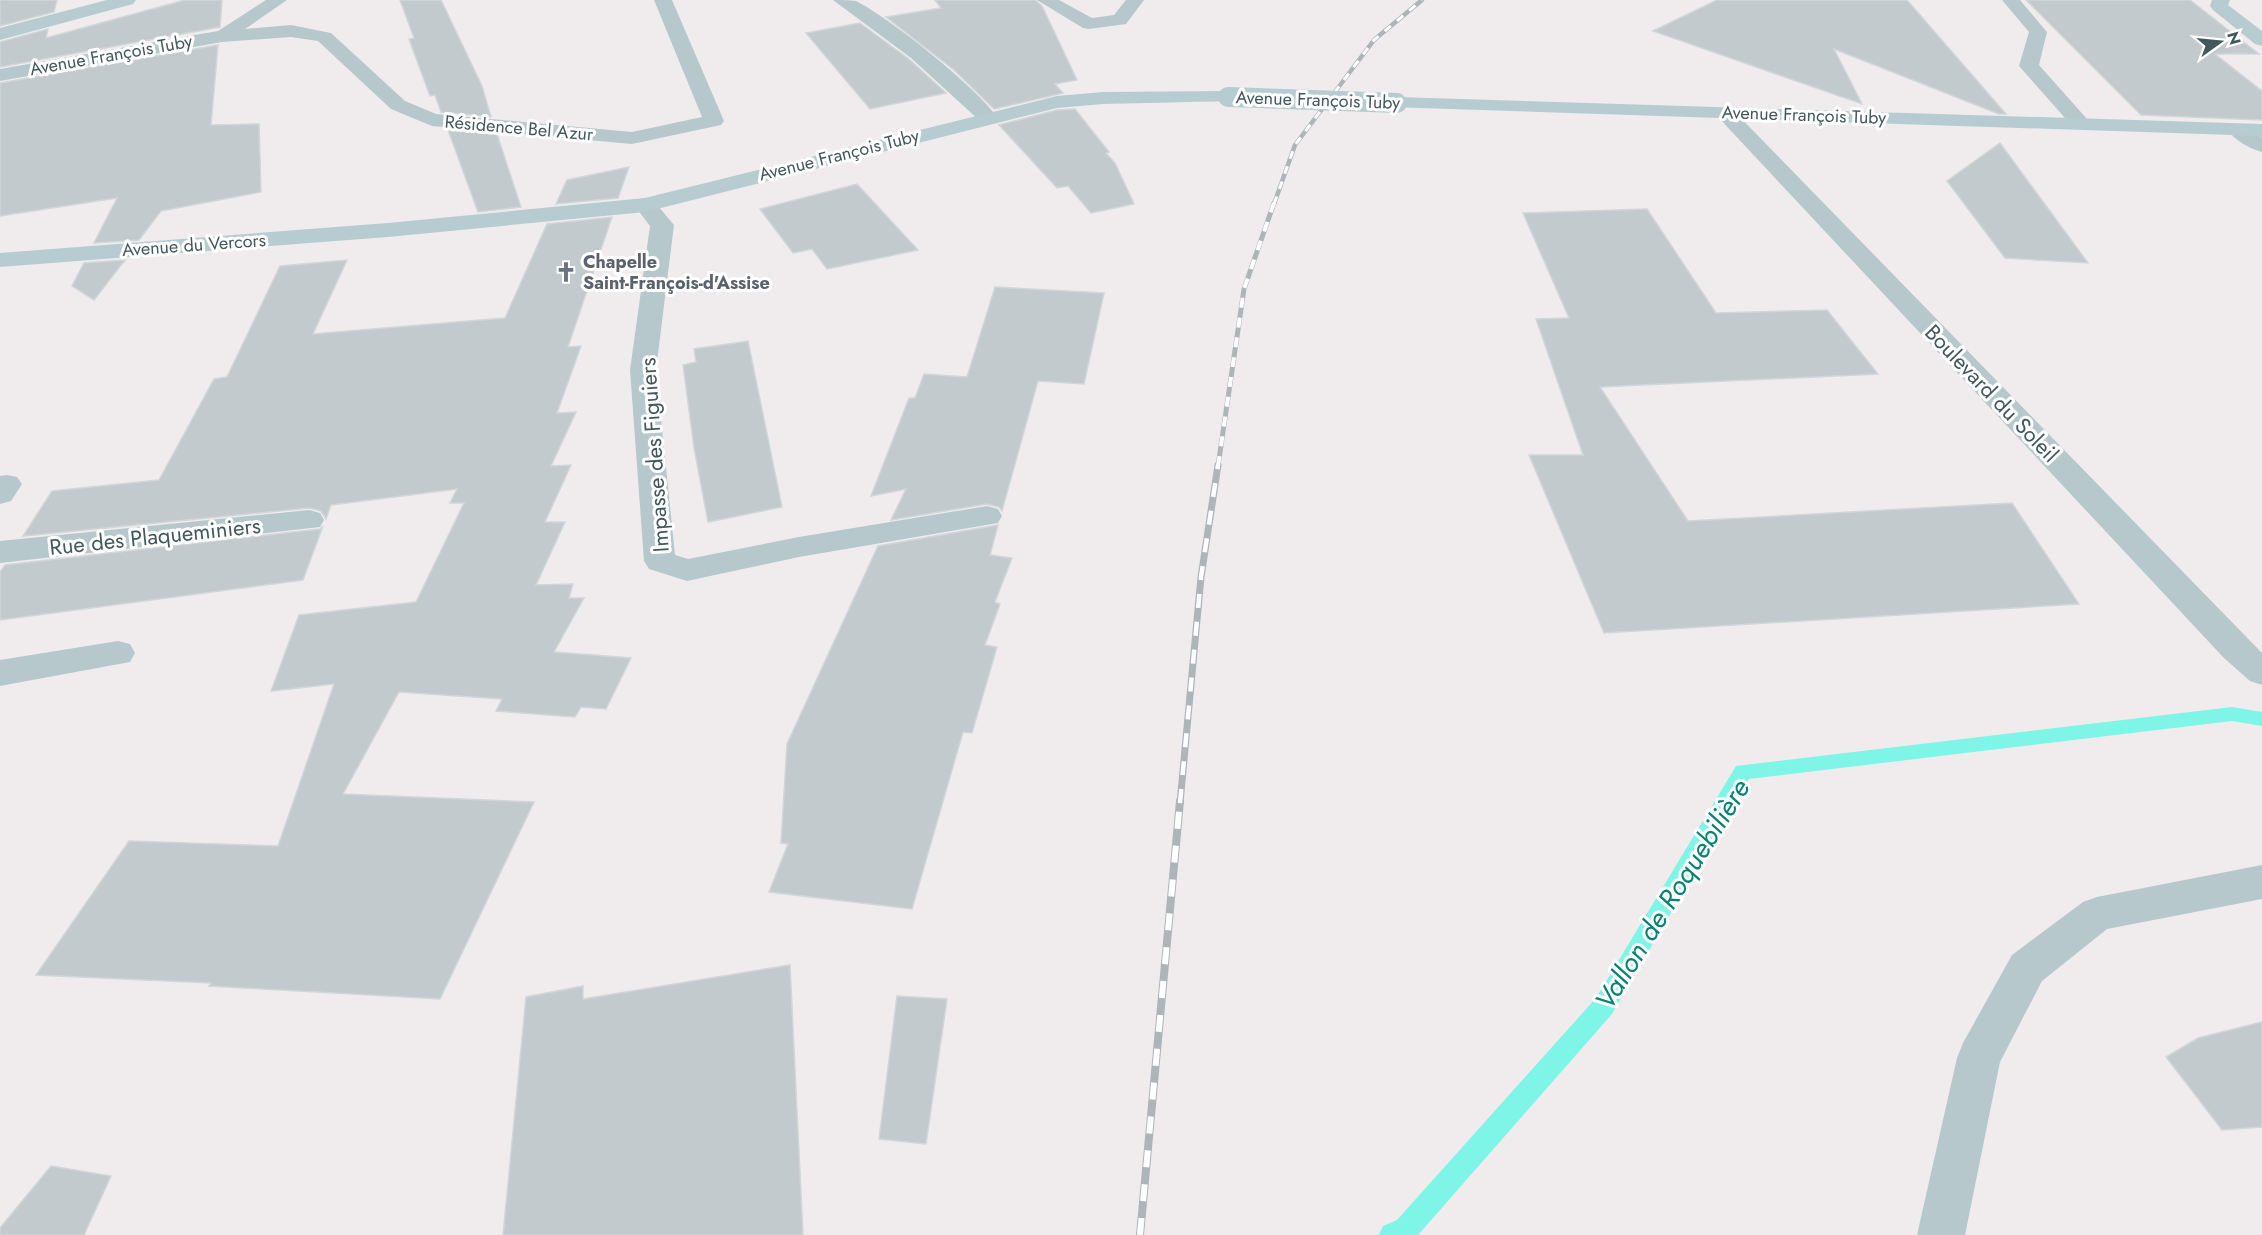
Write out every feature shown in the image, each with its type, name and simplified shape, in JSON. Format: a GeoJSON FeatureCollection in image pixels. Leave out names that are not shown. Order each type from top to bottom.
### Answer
{"type":"FeatureCollection","features":[{"type":"Feature","properties":{"kind":"street"},"geometry":{"type":"LineString","coordinates":[[0,34],[127,0]]}},
{"type":"Feature","properties":{"kind":"street"},"geometry":{"type":"LineString","coordinates":[[222,36],[278,0]]}},
{"type":"Feature","properties":{"kind":"street","name":"Résidence Bel Azur"},"geometry":{"type":"LineString","coordinates":[[222,36],[291,31],[324,38],[398,105],[432,120],[632,138],[714,121],[663,0]]}},
{"type":"Feature","properties":{"kind":"street"},"geometry":{"type":"LineString","coordinates":[[842,0],[880,25],[954,84],[987,117]]}},
{"type":"Feature","properties":{"kind":"street"},"geometry":{"type":"LineString","coordinates":[[1046,0],[1089,24],[1120,20],[1135,0]]}},
{"type":"Feature","properties":{"kind":"street"},"geometry":{"type":"LineString","coordinates":[[2011,0],[2038,32],[2029,66],[2080,123]]}},
{"type":"Feature","properties":{"kind":"street"},"geometry":{"type":"LineString","coordinates":[[2221,0],[2219,6],[2262,40]]}},
{"type":"Feature","properties":{"kind":"street","name":"Avenue François Tuby"},"geometry":{"type":"LineString","coordinates":[[0,75],[222,36]]}},
{"type":"Feature","properties":{"kind":"street","name":"Avenue François Tuby"},"geometry":{"type":"LineString","coordinates":[[388,230],[645,205],[987,117],[1058,102],[1103,98],[1228,97],[2262,130]]}},
{"type":"Feature","properties":{"kind":"street","name":"Boulevard du Soleil"},"geometry":{"type":"LineString","coordinates":[[1725,113],[2249,651],[2262,672]]}},
{"type":"Feature","properties":{"kind":"street"},"geometry":{"type":"LineString","coordinates":[[2238,130],[2262,146]]}},
{"type":"Feature","properties":{"kind":"street","name":"Impasse des Figuiers"},"geometry":{"type":"LineString","coordinates":[[645,205],[662,225],[643,370],[660,561],[687,570],[799,547],[987,516]]}},
{"type":"Feature","properties":{"kind":"street","name":"Avenue du Vercors"},"geometry":{"type":"LineString","coordinates":[[0,260],[388,230]]}},
{"type":"Feature","properties":{"kind":"street"},"geometry":{"type":"LineString","coordinates":[[0,485],[7,484],[0,494]]}},
{"type":"Feature","properties":{"kind":"street","name":"Rue des Plaqueminiers"},"geometry":{"type":"LineString","coordinates":[[0,552],[309,520]]}},
{"type":"Feature","properties":{"kind":"street"},"geometry":{"type":"LineString","coordinates":[[0,673],[118,653]]}},
{"type":"Feature","properties":{"kind":"street"},"geometry":{"type":"LineString","coordinates":[[1941,1235],[1979,1058],[2027,968],[2097,914],[2262,882]]}},
{"type":"Feature","properties":{"kind":"building"},"geometry":{"type":"Polygon","coordinates":[[[0,0],[57,0],[54,12],[0,26],[0,0]]]}},
{"type":"Feature","properties":{"kind":"building"},"geometry":{"type":"Polygon","coordinates":[[[185,0],[222,0],[220,27],[0,67],[0,42],[48,29],[46,38],[185,0]]]}},
{"type":"Feature","properties":{"kind":"building"},"geometry":{"type":"Polygon","coordinates":[[[400,0],[441,0],[482,86],[491,117],[441,112],[435,95],[430,96],[409,39],[414,38],[400,0]]]}},
{"type":"Feature","properties":{"kind":"building"},"geometry":{"type":"Polygon","coordinates":[[[935,0],[1035,0],[1042,6],[1077,80],[1055,84],[1063,93],[994,109],[954,70],[886,17],[941,8],[935,0]]]}},
{"type":"Feature","properties":{"kind":"building"},"geometry":{"type":"Polygon","coordinates":[[[1717,0],[1907,0],[2006,114],[1999,114],[1834,49],[1862,104],[1653,31],[1717,0]]]}},
{"type":"Feature","properties":{"kind":"building"},"geometry":{"type":"Polygon","coordinates":[[[2026,0],[2190,0],[2259,54],[2215,54],[2262,91],[2262,120],[2141,115],[2026,0]]]}},
{"type":"Feature","properties":{"kind":"building"},"geometry":{"type":"Polygon","coordinates":[[[860,23],[910,60],[946,93],[870,109],[806,33],[860,23]]]}},
{"type":"Feature","properties":{"kind":"building"},"geometry":{"type":"Polygon","coordinates":[[[218,45],[211,125],[259,124],[261,192],[161,211],[139,240],[94,243],[117,198],[0,216],[0,83],[218,45]]]}},
{"type":"Feature","properties":{"kind":"building"},"geometry":{"type":"Polygon","coordinates":[[[1075,109],[1109,152],[1106,153],[1115,163],[1134,204],[1091,213],[1068,186],[1057,188],[999,125],[1057,110],[1075,109]]]}},
{"type":"Feature","properties":{"kind":"building"},"geometry":{"type":"Polygon","coordinates":[[[448,130],[497,134],[521,207],[478,212],[448,130]]]}},
{"type":"Feature","properties":{"kind":"building"},"geometry":{"type":"Polygon","coordinates":[[[2000,143],[2088,263],[2005,258],[1947,181],[2000,143]]]}},
{"type":"Feature","properties":{"kind":"building"},"geometry":{"type":"Polygon","coordinates":[[[629,167],[618,198],[556,204],[567,180],[629,167]]]}},
{"type":"Feature","properties":{"kind":"building"},"geometry":{"type":"Polygon","coordinates":[[[857,184],[918,250],[827,269],[812,249],[793,253],[760,209],[857,184]]]}},
{"type":"Feature","properties":{"kind":"building"},"geometry":{"type":"Polygon","coordinates":[[[1647,209],[1716,313],[1827,310],[1878,374],[1600,387],[1688,521],[2012,503],[2079,604],[1604,633],[1529,455],[1583,455],[1536,319],[1569,318],[1523,213],[1647,209]]]}},
{"type":"Feature","properties":{"kind":"building"},"geometry":{"type":"Polygon","coordinates":[[[612,217],[568,347],[581,346],[557,413],[576,412],[551,466],[571,465],[545,522],[565,522],[536,585],[573,584],[569,598],[584,598],[554,652],[631,658],[606,709],[581,707],[575,717],[496,711],[502,699],[399,692],[343,794],[534,802],[440,999],[209,986],[211,983],[36,975],[129,841],[278,846],[334,684],[271,691],[299,615],[416,602],[464,503],[450,503],[457,489],[331,505],[326,519],[321,511],[309,508],[23,536],[52,491],[159,480],[214,379],[227,377],[280,266],[347,260],[313,334],[505,318],[547,224],[612,217]]]}},
{"type":"Feature","properties":{"kind":"building"},"geometry":{"type":"Polygon","coordinates":[[[125,260],[94,300],[72,286],[84,263],[125,260]]]}},
{"type":"Feature","properties":{"kind":"building"},"geometry":{"type":"Polygon","coordinates":[[[995,287],[1104,293],[1084,384],[1038,381],[1002,511],[999,507],[987,504],[891,520],[906,489],[871,496],[909,398],[915,398],[924,374],[967,377],[995,287]]]}},
{"type":"Feature","properties":{"kind":"building"},"geometry":{"type":"Polygon","coordinates":[[[748,341],[782,507],[708,522],[694,448],[683,365],[696,362],[694,349],[748,341]]]}},
{"type":"Feature","properties":{"kind":"building"},"geometry":{"type":"Polygon","coordinates":[[[998,525],[990,555],[1012,558],[995,602],[1000,604],[985,645],[997,647],[972,733],[963,732],[912,909],[769,892],[788,844],[781,843],[787,744],[878,546],[998,525]]]}},
{"type":"Feature","properties":{"kind":"building"},"geometry":{"type":"Polygon","coordinates":[[[323,526],[303,580],[0,620],[0,572],[5,565],[320,529],[323,526]]]}},
{"type":"Feature","properties":{"kind":"building"},"geometry":{"type":"Polygon","coordinates":[[[790,965],[803,1235],[503,1235],[526,997],[583,986],[583,999],[790,965]]]}},
{"type":"Feature","properties":{"kind":"building"},"geometry":{"type":"Polygon","coordinates":[[[897,996],[947,999],[926,1144],[879,1139],[897,996]]]}},
{"type":"Feature","properties":{"kind":"building"},"geometry":{"type":"Polygon","coordinates":[[[2262,1022],[2262,1127],[2222,1130],[2166,1057],[2198,1038],[2262,1022]]]}},
{"type":"Feature","properties":{"kind":"building"},"geometry":{"type":"Polygon","coordinates":[[[51,1166],[111,1176],[84,1235],[0,1235],[0,1228],[51,1166]]]}},
{"type":"Feature","properties":{"kind":"waterway","name":"Vallon de Roquebilière"},"geometry":{"type":"LineString","coordinates":[[1392,1235],[1406,1229],[1604,1006],[1743,772],[2232,714],[2262,719]]}},
{"type":"Feature","properties":{"kind":"railway"},"geometry":{"type":"LineString","coordinates":[[1274,204],[1295,145],[1374,40],[1422,0]]}},
{"type":"Feature","properties":{"kind":"railway"},"geometry":{"type":"LineString","coordinates":[[1218,466],[1244,289],[1274,203]]}},
{"type":"Feature","properties":{"kind":"railway"},"geometry":{"type":"LineString","coordinates":[[1180,803],[1201,577],[1218,465]]}},
{"type":"Feature","properties":{"kind":"railway"},"geometry":{"type":"LineString","coordinates":[[1140,1235],[1180,801]]}},
{"type":"Feature","properties":{"kind":"place","name":"Chapelle Saint-François-d'Assise"},"geometry":{"type":"Point","coordinates":[566,272]}}]}
